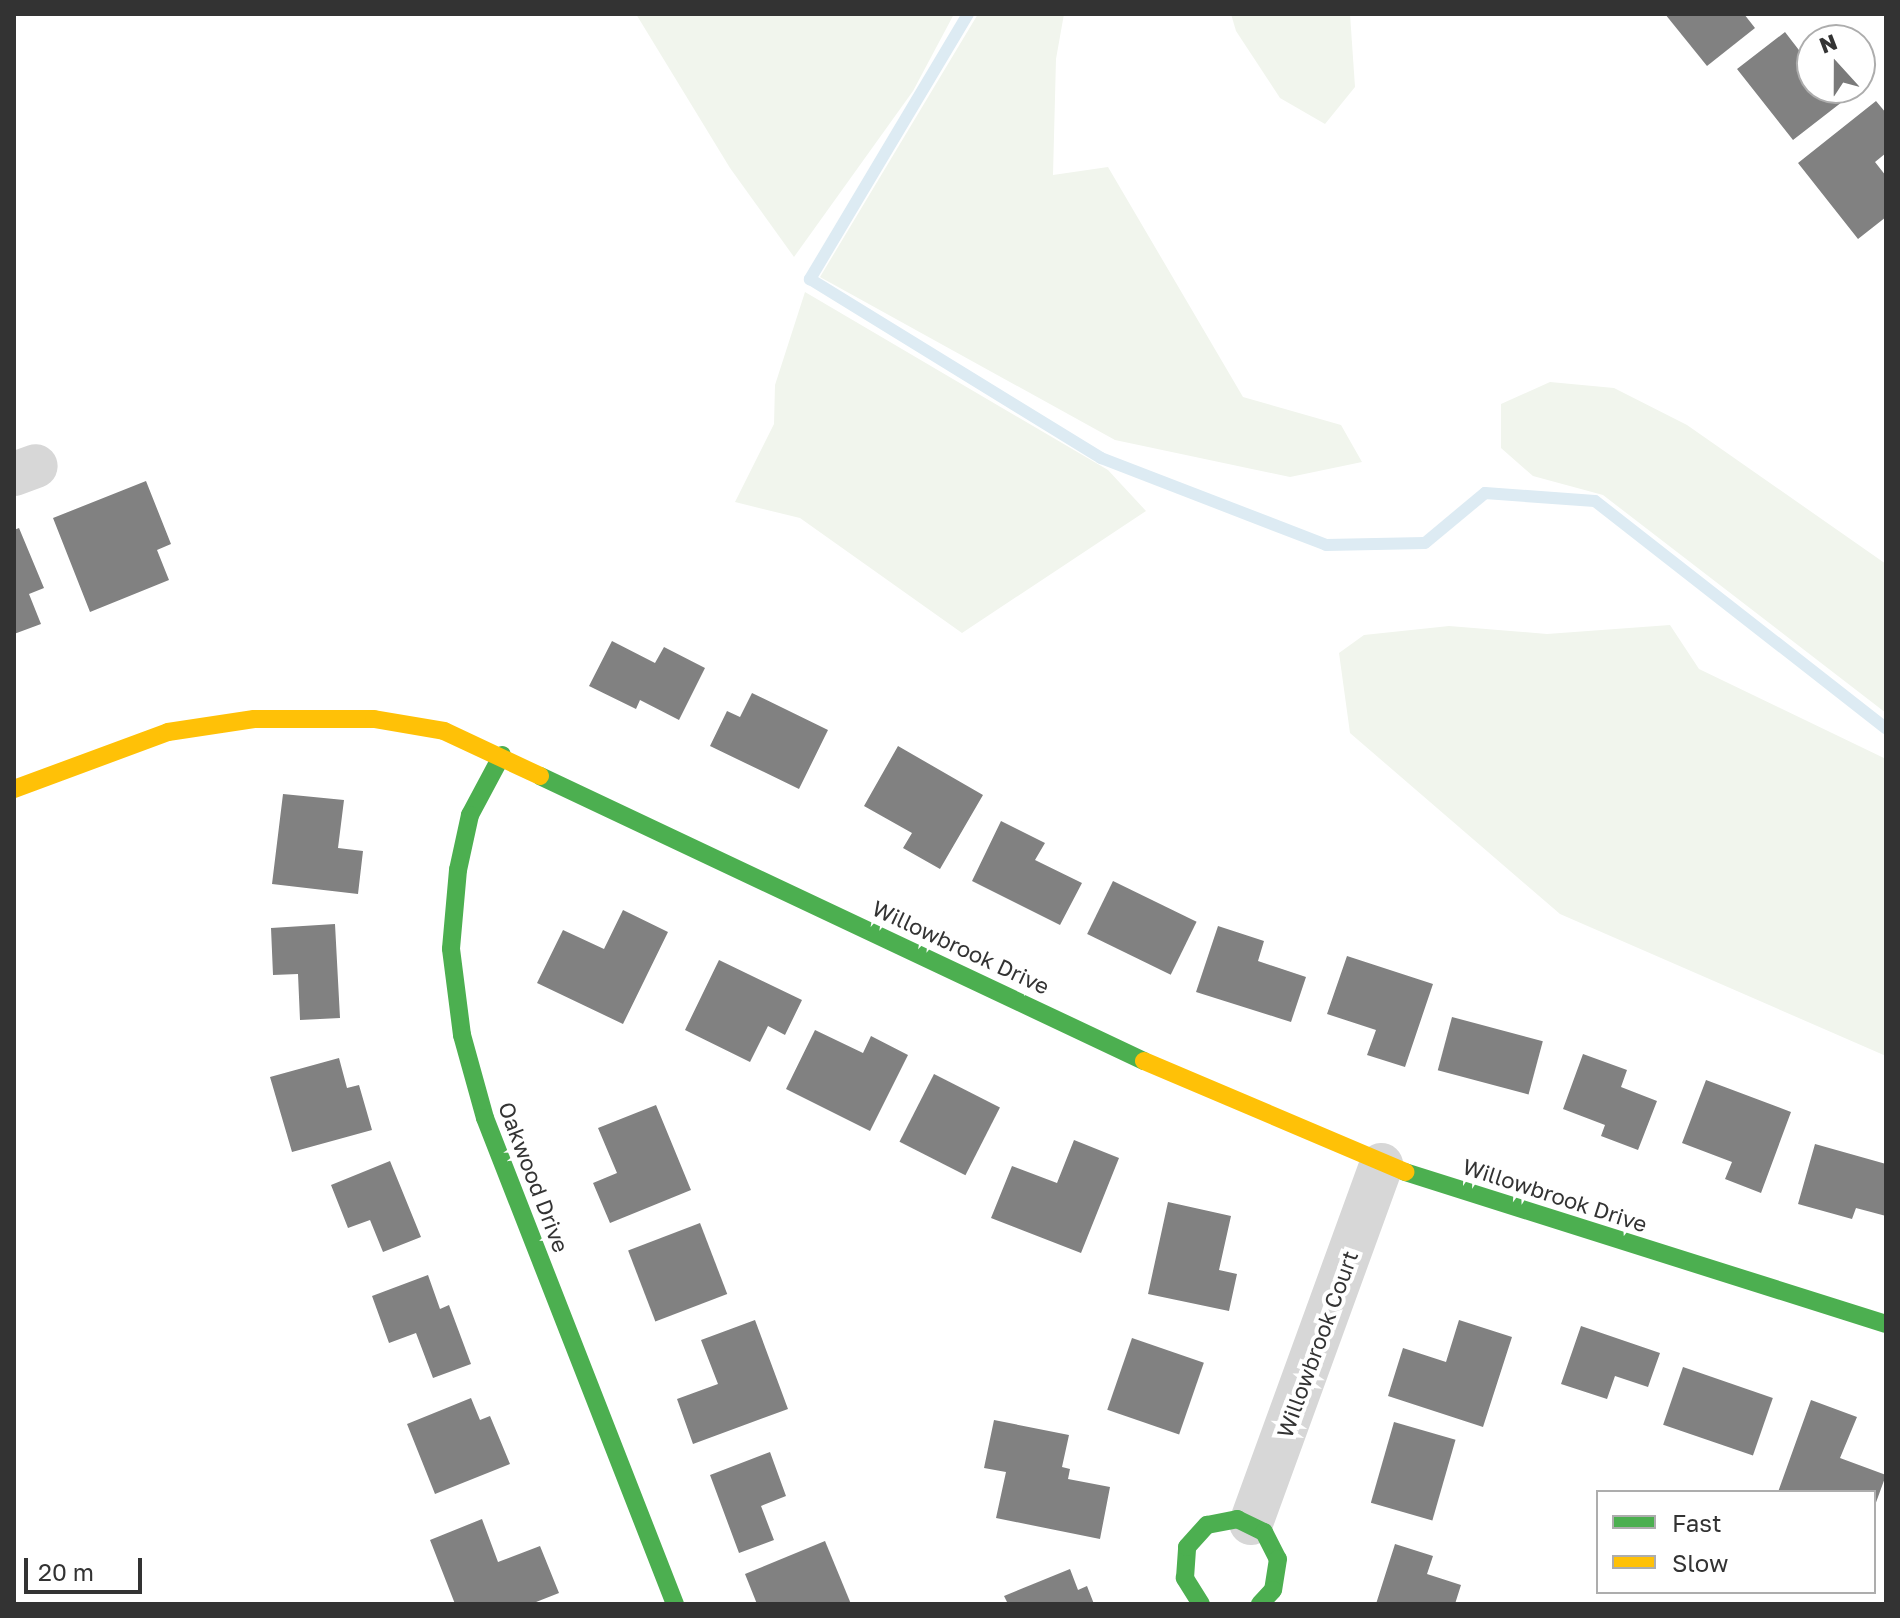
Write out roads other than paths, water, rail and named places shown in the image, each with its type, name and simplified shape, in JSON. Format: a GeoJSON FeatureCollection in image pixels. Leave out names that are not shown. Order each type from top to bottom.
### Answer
{"type":"FeatureCollection","features":[{"type":"Feature","properties":{"kind":"street","name":"Willowbrook Drive"},"geometry":{"type":"LineString","coordinates":[[14,789],[168,732],[254,719],[374,719],[444,731],[502,755],[1151,1064],[1381,1165],[1886,1324]]}},
{"type":"Feature","properties":{"kind":"street","name":"Oakwood Drive"},"geometry":{"type":"LineString","coordinates":[[502,755],[470,815],[458,870],[451,949],[462,1035],[485,1118],[675,1604]]}},
{"type":"Feature","properties":{"kind":"street","name":"Willowbrook Court"},"geometry":{"type":"LineString","coordinates":[[1251,1523],[1381,1165]]}},
{"type":"Feature","properties":{"kind":"street"},"geometry":{"type":"LineString","coordinates":[[1201,1604],[1185,1578],[1187,1547],[1207,1525],[1221,1520],[1251,1523],[1273,1544],[1278,1559],[1273,1590],[1260,1604]]}},
{"type":"Feature","properties":{"kind":"waterway"},"geometry":{"type":"LineString","coordinates":[[968,14],[810,279],[1101,458],[1326,545],[1425,543],[1485,493],[1595,501],[1886,728]]}}]}
